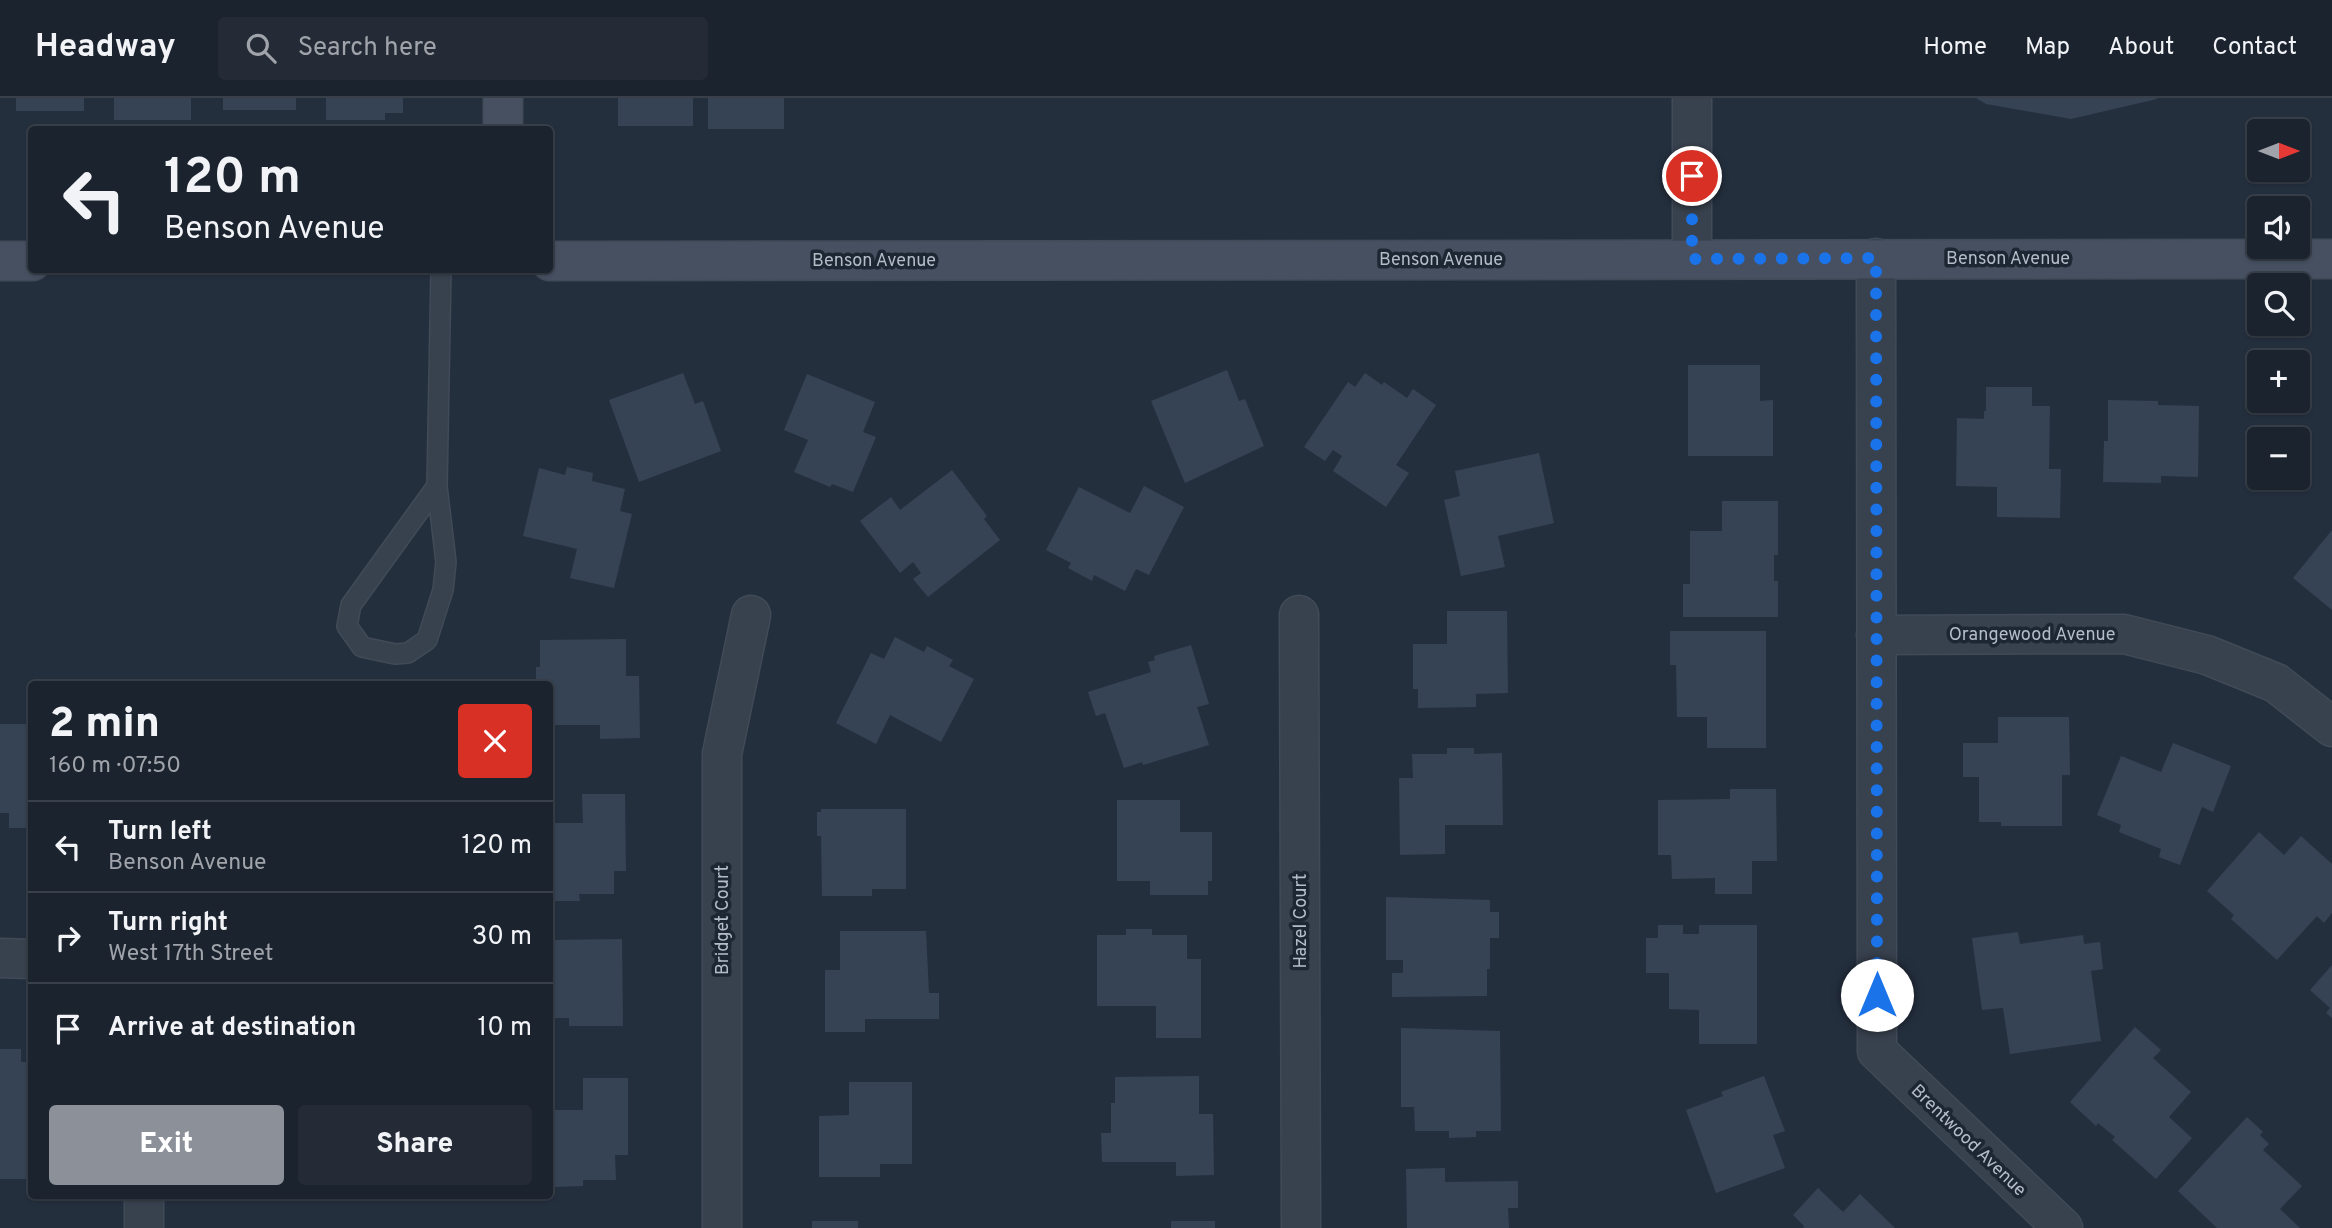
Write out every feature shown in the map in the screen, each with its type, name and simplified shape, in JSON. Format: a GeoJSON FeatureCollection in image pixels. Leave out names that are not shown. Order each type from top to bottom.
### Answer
{"type":"FeatureCollection","features":[{"type":"Feature","properties":{"kind":"main road"},"geometry":{"type":"LineString","coordinates":[[503,98],[503,126]]}},
{"type":"Feature","properties":{"kind":"main road","name":"Benson Avenue"},"geometry":{"type":"LineString","coordinates":[[553,261],[2332,259]]}},
{"type":"Feature","properties":{"kind":"main road"},"geometry":{"type":"LineString","coordinates":[[0,261],[28,261]]}},
{"type":"Feature","properties":{"kind":"street"},"geometry":{"type":"LineString","coordinates":[[1692,98],[1692,259]]}},
{"type":"Feature","properties":{"kind":"street"},"geometry":{"type":"LineString","coordinates":[[1876,258],[1876,635]]}},
{"type":"Feature","properties":{"kind":"street","name":"Bridget Court"},"geometry":{"type":"LineString","coordinates":[[722,1228],[722,754],[751,615]]}},
{"type":"Feature","properties":{"kind":"street","name":"Hazel Court"},"geometry":{"type":"LineString","coordinates":[[1299,615],[1301,1228]]}},
{"type":"Feature","properties":{"kind":"street","name":"Orangewood Avenue"},"geometry":{"type":"LineString","coordinates":[[1876,635],[2124,634],[2207,654],[2276,683],[2332,727]]}},
{"type":"Feature","properties":{"kind":"street","name":"Brentwood Avenue"},"geometry":{"type":"LineString","coordinates":[[1876,635],[1877,1051],[2063,1228]]}},
{"type":"Feature","properties":{"kind":"street"},"geometry":{"type":"LineString","coordinates":[[0,958],[28,959]]}},
{"type":"Feature","properties":{"kind":"street"},"geometry":{"type":"LineString","coordinates":[[144,1199],[144,1228]]}},
{"type":"Feature","properties":{"kind":"lane"},"geometry":{"type":"LineString","coordinates":[[437,486],[351,605],[347,626],[362,647],[395,654],[408,653],[427,640],[443,590],[446,562],[437,486],[441,273]]}},
{"type":"Feature","properties":{"kind":"building"},"geometry":{"type":"Polygon","coordinates":[[[16,98],[84,98],[84,111],[16,111],[16,98]]]}},
{"type":"Feature","properties":{"kind":"building"},"geometry":{"type":"Polygon","coordinates":[[[114,98],[191,98],[191,120],[114,120],[114,98]]]}},
{"type":"Feature","properties":{"kind":"building"},"geometry":{"type":"Polygon","coordinates":[[[223,98],[296,98],[296,110],[223,110],[223,98]]]}},
{"type":"Feature","properties":{"kind":"building"},"geometry":{"type":"Polygon","coordinates":[[[326,98],[403,98],[403,113],[385,113],[385,120],[326,120],[326,98]]]}},
{"type":"Feature","properties":{"kind":"building"},"geometry":{"type":"Polygon","coordinates":[[[618,98],[693,98],[693,126],[618,126],[618,98]]]}},
{"type":"Feature","properties":{"kind":"building"},"geometry":{"type":"Polygon","coordinates":[[[708,98],[784,98],[784,129],[708,129],[708,98]]]}},
{"type":"Feature","properties":{"kind":"building"},"geometry":{"type":"Polygon","coordinates":[[[1976,98],[2157,99],[2071,119],[1986,104],[1976,98]]]}},
{"type":"Feature","properties":{"kind":"building"},"geometry":{"type":"Polygon","coordinates":[[[1688,365],[1760,365],[1760,401],[1773,400],[1773,456],[1688,456],[1688,365]]]}},
{"type":"Feature","properties":{"kind":"building"},"geometry":{"type":"Polygon","coordinates":[[[1227,370],[1239,401],[1245,399],[1264,446],[1185,483],[1151,401],[1227,370]]]}},
{"type":"Feature","properties":{"kind":"building"},"geometry":{"type":"Polygon","coordinates":[[[683,373],[695,404],[703,401],[721,451],[639,482],[609,400],[683,373]]]}},
{"type":"Feature","properties":{"kind":"building"},"geometry":{"type":"Polygon","coordinates":[[[1365,373],[1407,398],[1413,389],[1436,405],[1396,465],[1409,473],[1386,507],[1333,471],[1342,456],[1333,450],[1325,461],[1304,447],[1348,382],[1355,387],[1365,373]]]}},
{"type":"Feature","properties":{"kind":"building"},"geometry":{"type":"Polygon","coordinates":[[[807,374],[875,402],[863,432],[876,437],[853,492],[832,484],[830,487],[794,472],[808,440],[784,430],[807,374]]]}},
{"type":"Feature","properties":{"kind":"building"},"geometry":{"type":"Polygon","coordinates":[[[1986,387],[2032,387],[2032,406],[2050,406],[2049,469],[2061,469],[2060,518],[1997,517],[1997,487],[1956,486],[1957,418],[1984,419],[1986,387]]]}},
{"type":"Feature","properties":{"kind":"building"},"geometry":{"type":"Polygon","coordinates":[[[2108,400],[2158,401],[2158,405],[2199,406],[2198,477],[2161,476],[2161,483],[2103,482],[2104,441],[2108,441],[2108,400]]]}},
{"type":"Feature","properties":{"kind":"building"},"geometry":{"type":"Polygon","coordinates":[[[1539,453],[1554,523],[1498,536],[1505,567],[1461,576],[1444,500],[1460,496],[1455,471],[1539,453]]]}},
{"type":"Feature","properties":{"kind":"building"},"geometry":{"type":"Polygon","coordinates":[[[567,467],[593,473],[592,481],[625,489],[620,511],[632,514],[614,588],[570,578],[577,549],[523,536],[539,468],[565,475],[567,467]]]}},
{"type":"Feature","properties":{"kind":"building"},"geometry":{"type":"Polygon","coordinates":[[[952,470],[987,516],[984,519],[1000,540],[928,597],[913,579],[921,573],[913,562],[900,573],[860,521],[891,497],[900,510],[952,470]]]}},
{"type":"Feature","properties":{"kind":"building"},"geometry":{"type":"Polygon","coordinates":[[[1144,486],[1184,507],[1149,575],[1136,569],[1125,591],[1094,575],[1092,581],[1068,568],[1071,563],[1046,550],[1079,487],[1130,513],[1144,486]]]}},
{"type":"Feature","properties":{"kind":"building"},"geometry":{"type":"Polygon","coordinates":[[[1722,501],[1778,501],[1778,555],[1774,555],[1774,581],[1778,581],[1778,617],[1683,617],[1683,584],[1690,584],[1690,531],[1722,531],[1722,501]]]}},
{"type":"Feature","properties":{"kind":"building"},"geometry":{"type":"Polygon","coordinates":[[[2332,530],[2332,610],[2293,578],[2332,530]]]}},
{"type":"Feature","properties":{"kind":"building"},"geometry":{"type":"Polygon","coordinates":[[[1447,611],[1507,611],[1508,693],[1476,694],[1476,707],[1418,708],[1418,689],[1413,689],[1413,644],[1447,644],[1447,611]]]}},
{"type":"Feature","properties":{"kind":"building"},"geometry":{"type":"Polygon","coordinates":[[[1670,631],[1766,631],[1766,748],[1707,748],[1707,717],[1677,717],[1676,665],[1670,665],[1670,631]]]}},
{"type":"Feature","properties":{"kind":"building"},"geometry":{"type":"Polygon","coordinates":[[[895,637],[924,652],[927,646],[953,660],[949,666],[974,679],[941,742],[890,715],[876,744],[836,723],[871,653],[884,659],[895,637]]]}},
{"type":"Feature","properties":{"kind":"building"},"geometry":{"type":"Polygon","coordinates":[[[626,639],[626,676],[639,676],[640,738],[600,739],[600,725],[553,725],[553,681],[536,681],[536,667],[540,667],[540,640],[626,639]]]}},
{"type":"Feature","properties":{"kind":"building"},"geometry":{"type":"Polygon","coordinates":[[[1191,645],[1209,704],[1197,707],[1209,745],[1124,768],[1105,713],[1096,716],[1088,692],[1151,672],[1148,662],[1155,660],[1154,656],[1191,645]]]}},
{"type":"Feature","properties":{"kind":"building"},"geometry":{"type":"Polygon","coordinates":[[[1998,717],[2069,717],[2070,775],[2062,775],[2062,826],[2001,826],[2001,822],[1979,822],[1979,777],[1963,777],[1963,743],[1998,743],[1998,717]]]}},
{"type":"Feature","properties":{"kind":"building"},"geometry":{"type":"Polygon","coordinates":[[[0,724],[28,724],[28,828],[9,828],[9,813],[0,813],[0,724]]]}},
{"type":"Feature","properties":{"kind":"building"},"geometry":{"type":"Polygon","coordinates":[[[2173,743],[2231,766],[2213,812],[2202,807],[2180,865],[2159,857],[2161,849],[2119,832],[2121,825],[2097,815],[2121,756],[2161,772],[2173,743]]]}},
{"type":"Feature","properties":{"kind":"building"},"geometry":{"type":"Polygon","coordinates":[[[1447,748],[1474,748],[1474,754],[1502,753],[1503,825],[1445,825],[1445,854],[1400,855],[1399,778],[1413,778],[1412,754],[1447,754],[1447,748]]]}},
{"type":"Feature","properties":{"kind":"building"},"geometry":{"type":"Polygon","coordinates":[[[1730,789],[1776,789],[1777,861],[1752,861],[1752,894],[1715,894],[1715,878],[1672,879],[1671,855],[1658,855],[1658,800],[1730,799],[1730,789]]]}},
{"type":"Feature","properties":{"kind":"building"},"geometry":{"type":"Polygon","coordinates":[[[582,794],[625,794],[626,871],[614,871],[614,894],[579,894],[580,901],[555,901],[553,823],[583,823],[582,794]]]}},
{"type":"Feature","properties":{"kind":"building"},"geometry":{"type":"Polygon","coordinates":[[[1117,800],[1180,800],[1180,832],[1212,832],[1212,881],[1208,881],[1208,895],[1150,895],[1150,881],[1117,881],[1117,800]]]}},
{"type":"Feature","properties":{"kind":"building"},"geometry":{"type":"Polygon","coordinates":[[[821,809],[906,809],[906,889],[872,889],[872,896],[822,896],[821,836],[817,836],[817,812],[821,812],[821,809]]]}},
{"type":"Feature","properties":{"kind":"building"},"geometry":{"type":"Polygon","coordinates":[[[2259,832],[2284,855],[2301,836],[2332,864],[2332,913],[2324,923],[2317,916],[2277,960],[2231,919],[2234,915],[2207,891],[2259,832]]]}},
{"type":"Feature","properties":{"kind":"building"},"geometry":{"type":"Polygon","coordinates":[[[1386,897],[1490,900],[1490,912],[1499,912],[1499,938],[1490,938],[1487,996],[1392,997],[1392,973],[1403,973],[1403,960],[1386,960],[1386,897]]]}},
{"type":"Feature","properties":{"kind":"building"},"geometry":{"type":"Polygon","coordinates":[[[1658,925],[1683,925],[1683,934],[1699,934],[1699,925],[1757,925],[1757,1044],[1699,1044],[1699,1010],[1669,1009],[1669,973],[1646,973],[1646,938],[1658,938],[1658,925]]]}},
{"type":"Feature","properties":{"kind":"building"},"geometry":{"type":"Polygon","coordinates":[[[1126,929],[1152,929],[1152,935],[1187,935],[1187,959],[1201,959],[1201,1038],[1156,1038],[1156,1006],[1097,1006],[1097,935],[1126,935],[1126,929]]]}},
{"type":"Feature","properties":{"kind":"building"},"geometry":{"type":"Polygon","coordinates":[[[840,931],[926,931],[929,993],[939,993],[939,1019],[865,1019],[865,1032],[825,1032],[825,970],[840,970],[840,931]]]}},
{"type":"Feature","properties":{"kind":"building"},"geometry":{"type":"Polygon","coordinates":[[[2018,932],[2020,944],[2083,935],[2084,944],[2100,942],[2103,969],[2091,971],[2101,1041],[2010,1054],[2003,1008],[1982,1010],[1972,938],[2018,932]]]}},
{"type":"Feature","properties":{"kind":"building"},"geometry":{"type":"Polygon","coordinates":[[[622,939],[623,1026],[569,1026],[569,1018],[553,1018],[553,940],[622,939]]]}},
{"type":"Feature","properties":{"kind":"building"},"geometry":{"type":"Polygon","coordinates":[[[2332,965],[2332,1018],[2326,1013],[2330,1008],[2310,990],[2332,965]]]}},
{"type":"Feature","properties":{"kind":"building"},"geometry":{"type":"Polygon","coordinates":[[[2135,1027],[2161,1050],[2153,1058],[2191,1092],[2169,1117],[2192,1138],[2156,1179],[2112,1140],[2115,1137],[2098,1123],[2096,1126],[2070,1102],[2135,1027]]]}},
{"type":"Feature","properties":{"kind":"building"},"geometry":{"type":"Polygon","coordinates":[[[1401,1028],[1500,1031],[1501,1131],[1476,1131],[1476,1137],[1449,1138],[1449,1131],[1415,1131],[1414,1107],[1401,1107],[1401,1028]]]}},
{"type":"Feature","properties":{"kind":"building"},"geometry":{"type":"Polygon","coordinates":[[[0,1049],[21,1049],[21,1062],[28,1062],[28,1179],[0,1179],[0,1049]]]}},
{"type":"Feature","properties":{"kind":"building"},"geometry":{"type":"Polygon","coordinates":[[[1199,1076],[1199,1114],[1213,1114],[1214,1175],[1176,1176],[1176,1162],[1102,1162],[1101,1133],[1111,1133],[1111,1103],[1115,1103],[1115,1077],[1199,1076]]]}},
{"type":"Feature","properties":{"kind":"building"},"geometry":{"type":"Polygon","coordinates":[[[1764,1076],[1785,1131],[1773,1135],[1785,1168],[1716,1193],[1686,1110],[1723,1096],[1721,1092],[1764,1076]]]}},
{"type":"Feature","properties":{"kind":"building"},"geometry":{"type":"Polygon","coordinates":[[[583,1078],[628,1078],[628,1155],[615,1155],[616,1180],[583,1180],[583,1186],[555,1187],[553,1110],[583,1110],[583,1078]]]}},
{"type":"Feature","properties":{"kind":"building"},"geometry":{"type":"Polygon","coordinates":[[[849,1082],[912,1082],[912,1164],[880,1164],[880,1177],[819,1177],[819,1116],[849,1115],[849,1082]]]}},
{"type":"Feature","properties":{"kind":"building"},"geometry":{"type":"Polygon","coordinates":[[[2247,1117],[2263,1132],[2260,1135],[2269,1144],[2263,1150],[2302,1186],[2280,1209],[2300,1228],[2217,1228],[2178,1191],[2247,1117]]]}},
{"type":"Feature","properties":{"kind":"building"},"geometry":{"type":"Polygon","coordinates":[[[1445,1168],[1445,1182],[1518,1181],[1518,1208],[1508,1208],[1509,1228],[1407,1228],[1406,1169],[1445,1168]]]}},
{"type":"Feature","properties":{"kind":"building"},"geometry":{"type":"Polygon","coordinates":[[[1818,1188],[1843,1212],[1860,1194],[1895,1228],[1803,1228],[1793,1215],[1818,1188]]]}},
{"type":"Feature","properties":{"kind":"building"},"geometry":{"type":"Polygon","coordinates":[[[812,1221],[858,1221],[858,1228],[812,1228],[812,1221]]]}},
{"type":"Feature","properties":{"kind":"building"},"geometry":{"type":"Polygon","coordinates":[[[1171,1221],[1215,1221],[1215,1228],[1171,1228],[1171,1221]]]}},
{"type":"Feature","properties":{"kind":"route"},"geometry":{"type":"LineString","coordinates":[[1692,176],[1692,259],[1876,258],[1877,995]]}}]}
